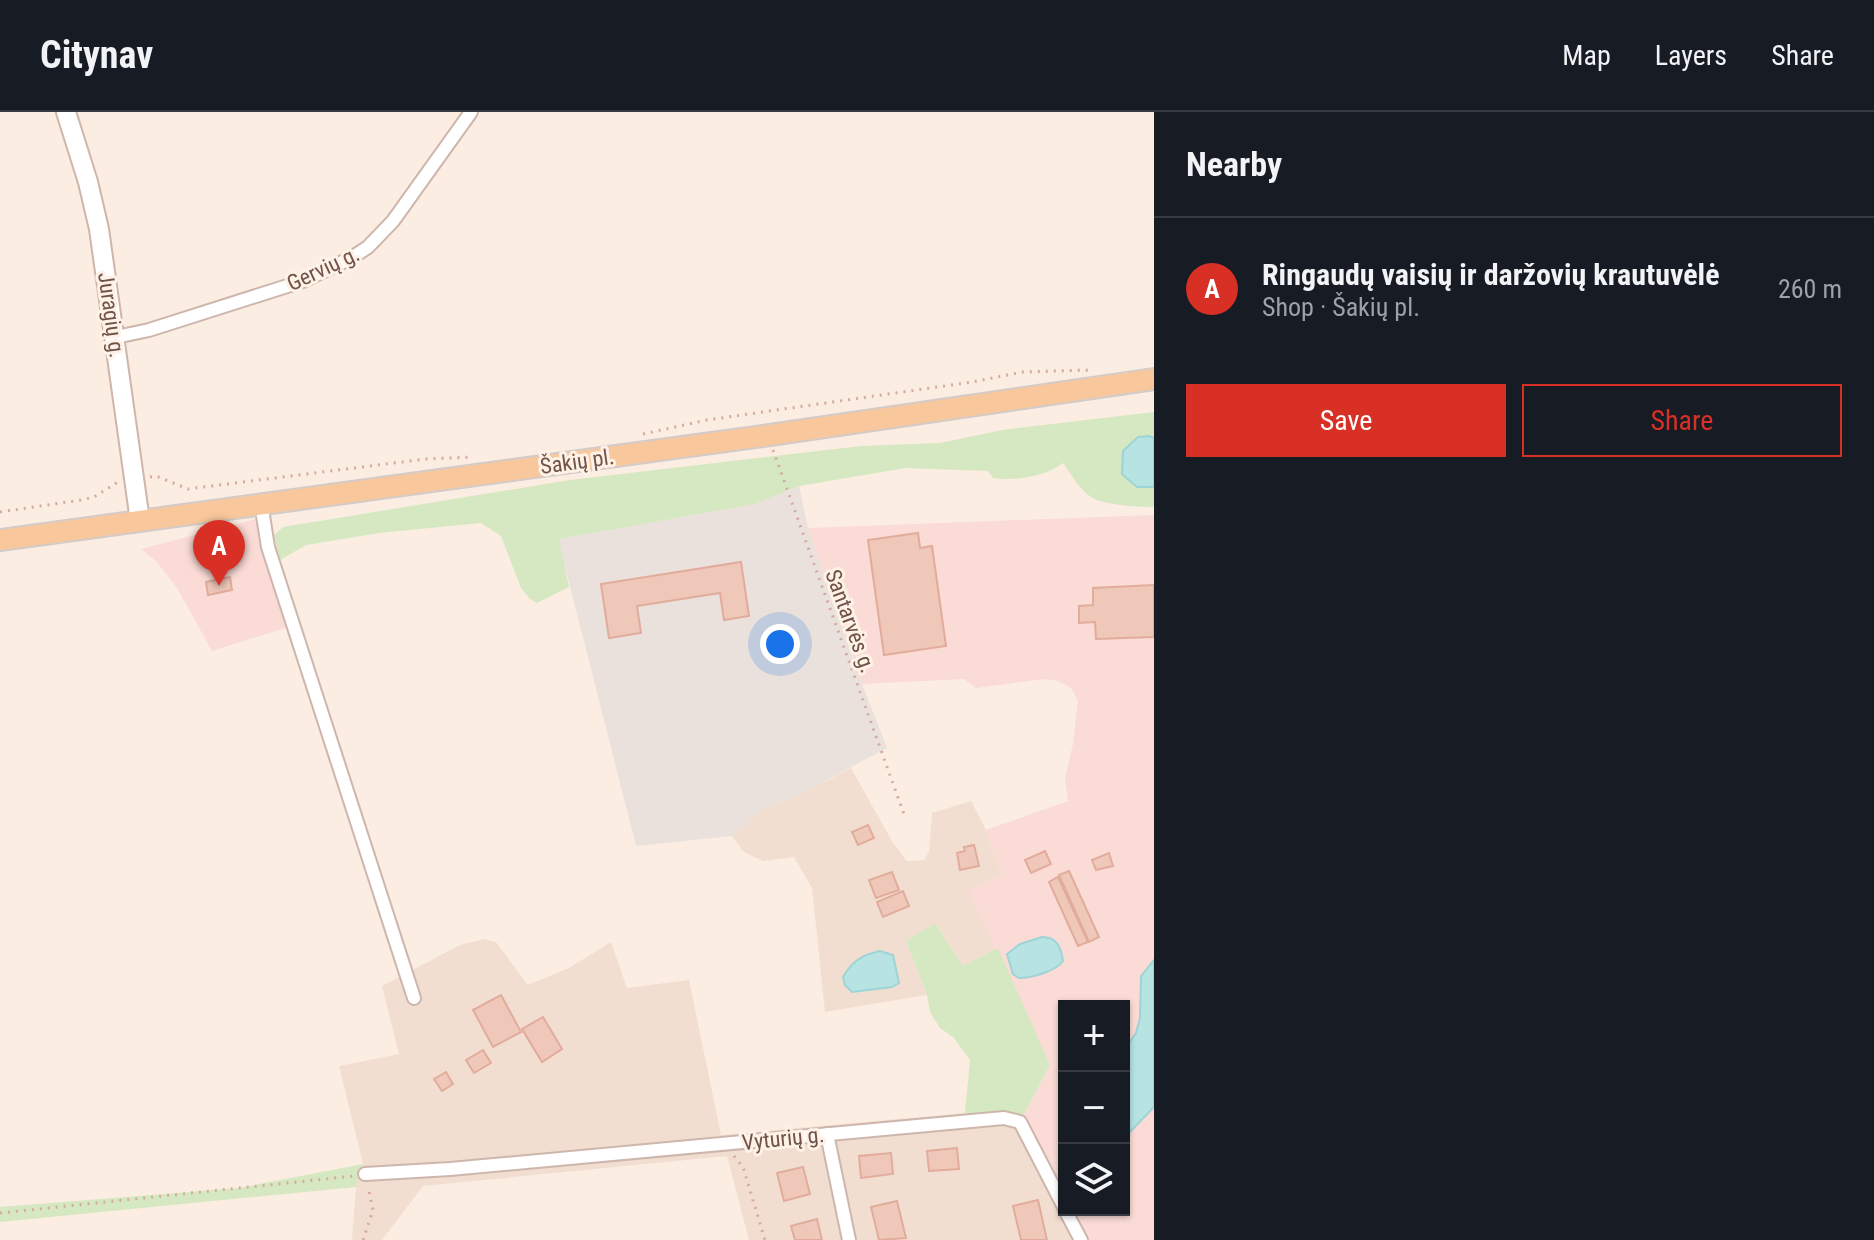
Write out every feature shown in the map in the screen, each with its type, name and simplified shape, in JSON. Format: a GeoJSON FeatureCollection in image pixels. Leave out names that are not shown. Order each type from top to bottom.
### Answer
{"type":"FeatureCollection","features":[{"type":"Feature","properties":{"kind":"main road","name":"Juragių g."},"geometry":{"type":"LineString","coordinates":[[66,112],[99,229],[140,521]]}},
{"type":"Feature","properties":{"kind":"main road","name":"Šakių pl."},"geometry":{"type":"LineString","coordinates":[[0,540],[770,435],[1154,379]]}},
{"type":"Feature","properties":{"kind":"street","name":"Gervių g."},"geometry":{"type":"LineString","coordinates":[[116,337],[149,330],[303,281],[353,257],[380,236],[393,221],[471,112]]}},
{"type":"Feature","properties":{"kind":"street"},"geometry":{"type":"LineString","coordinates":[[261,503],[268,547],[414,998]]}},
{"type":"Feature","properties":{"kind":"street","name":"Vyturių g."},"geometry":{"type":"LineString","coordinates":[[365,1174],[450,1169],[1004,1118],[1020,1122],[1058,1195]]}},
{"type":"Feature","properties":{"kind":"street"},"geometry":{"type":"LineString","coordinates":[[827,1134],[849,1240]]}},
{"type":"Feature","properties":{"kind":"street","name":"Vyturių g."},"geometry":{"type":"LineString","coordinates":[[1069,1216],[1081,1240]]}},
{"type":"Feature","properties":{"kind":"path"},"geometry":{"type":"LineString","coordinates":[[632,436],[707,420],[996,376],[1097,369]]}},
{"type":"Feature","properties":{"kind":"path","name":"Santarvės g."},"geometry":{"type":"LineString","coordinates":[[770,435],[774,457],[905,817]]}},
{"type":"Feature","properties":{"kind":"path"},"geometry":{"type":"LineString","coordinates":[[0,512],[94,497],[115,482],[156,476],[188,489],[425,459],[473,457]]}},
{"type":"Feature","properties":{"kind":"path"},"geometry":{"type":"LineString","coordinates":[[724,1144],[743,1167],[765,1240]]}},
{"type":"Feature","properties":{"kind":"path"},"geometry":{"type":"LineString","coordinates":[[0,1213],[365,1174],[373,1210],[363,1240]]}},
{"type":"Feature","properties":{"kind":"shaded area"},"geometry":{"type":"Polygon","coordinates":[[[799,486],[808,528],[887,748],[793,798],[764,808],[732,836],[636,846],[558,539],[755,504],[799,486]]]}},
{"type":"Feature","properties":{"kind":"shaded area"},"geometry":{"type":"Polygon","coordinates":[[[1154,515],[1154,1240],[1090,1240],[1077,1216],[1130,1216],[1130,1000],[1058,1000],[1058,1179],[1023,1116],[1050,1065],[968,890],[1002,875],[986,830],[1068,801],[1065,779],[1078,700],[1071,688],[1058,681],[1044,679],[976,688],[964,679],[862,684],[808,528],[1154,515]]]}},
{"type":"Feature","properties":{"kind":"shaded area"},"geometry":{"type":"Polygon","coordinates":[[[256,519],[288,627],[212,651],[177,588],[156,561],[141,549],[256,519]]]}},
{"type":"Feature","properties":{"kind":"shaded area"},"geometry":{"type":"Polygon","coordinates":[[[851,768],[893,843],[907,861],[924,860],[929,852],[932,813],[971,801],[986,830],[1002,875],[969,890],[998,948],[963,966],[935,923],[906,941],[927,995],[825,1012],[812,888],[794,857],[763,861],[744,852],[732,836],[764,808],[793,798],[851,768]]]}},
{"type":"Feature","properties":{"kind":"shaded area"},"geometry":{"type":"Polygon","coordinates":[[[484,939],[496,942],[528,985],[569,968],[611,942],[627,988],[689,980],[721,1135],[965,1113],[1023,1116],[1058,1179],[1058,1216],[1077,1216],[1090,1240],[749,1240],[727,1156],[423,1186],[382,1240],[352,1240],[356,1187],[363,1164],[339,1066],[399,1054],[382,986],[460,945],[484,939]]]}},
{"type":"Feature","properties":{"kind":"green space"},"geometry":{"type":"Polygon","coordinates":[[[1154,412],[1154,507],[1097,500],[1083,490],[1063,463],[1039,475],[1011,479],[993,478],[988,471],[906,468],[799,486],[755,504],[559,539],[569,587],[537,603],[521,588],[501,536],[481,523],[379,533],[306,545],[280,560],[274,535],[283,527],[570,480],[861,446],[940,443],[1002,430],[1154,412]]]}},
{"type":"Feature","properties":{"kind":"green space"},"geometry":{"type":"Polygon","coordinates":[[[935,923],[963,966],[998,948],[1050,1065],[1023,1116],[965,1113],[970,1060],[953,1037],[940,1028],[930,1012],[927,995],[906,941],[935,923]]]}},
{"type":"Feature","properties":{"kind":"green space"},"geometry":{"type":"Polygon","coordinates":[[[363,1164],[356,1187],[0,1222],[0,1207],[239,1188],[363,1164]]]}},
{"type":"Feature","properties":{"kind":"water"},"geometry":{"type":"Polygon","coordinates":[[[1138,437],[1154,438],[1154,487],[1137,487],[1122,474],[1123,451],[1138,437]]]}},
{"type":"Feature","properties":{"kind":"water"},"geometry":{"type":"Polygon","coordinates":[[[1042,937],[1057,944],[1063,961],[1037,975],[1019,978],[1013,974],[1007,954],[1020,944],[1042,937]]]}},
{"type":"Feature","properties":{"kind":"water"},"geometry":{"type":"Polygon","coordinates":[[[880,951],[893,955],[899,983],[892,987],[852,992],[845,985],[843,977],[846,971],[868,954],[880,951]]]}},
{"type":"Feature","properties":{"kind":"water"},"geometry":{"type":"Polygon","coordinates":[[[1154,960],[1154,1107],[1130,1132],[1130,1042],[1140,1018],[1141,976],[1154,960]]]}},
{"type":"Feature","properties":{"kind":"building"},"geometry":{"type":"Polygon","coordinates":[[[918,533],[920,548],[932,546],[946,646],[884,655],[868,540],[918,533]]]}},
{"type":"Feature","properties":{"kind":"building"},"geometry":{"type":"Polygon","coordinates":[[[741,562],[749,616],[724,620],[720,593],[637,606],[641,633],[609,638],[601,584],[741,562]]]}},
{"type":"Feature","properties":{"kind":"building"},"geometry":{"type":"Polygon","coordinates":[[[230,577],[232,590],[208,595],[206,582],[230,577]]]}},
{"type":"Feature","properties":{"kind":"building"},"geometry":{"type":"Polygon","coordinates":[[[1154,585],[1154,637],[1096,639],[1095,622],[1079,623],[1079,606],[1093,605],[1093,588],[1154,585]]]}},
{"type":"Feature","properties":{"kind":"building"},"geometry":{"type":"Polygon","coordinates":[[[868,825],[874,838],[858,845],[852,832],[868,825]]]}},
{"type":"Feature","properties":{"kind":"building"},"geometry":{"type":"Polygon","coordinates":[[[974,845],[979,866],[960,870],[957,853],[965,851],[964,847],[974,845]]]}},
{"type":"Feature","properties":{"kind":"building"},"geometry":{"type":"Polygon","coordinates":[[[1045,851],[1051,864],[1031,873],[1025,860],[1045,851]]]}},
{"type":"Feature","properties":{"kind":"building"},"geometry":{"type":"Polygon","coordinates":[[[1109,853],[1113,866],[1096,870],[1092,860],[1109,853]]]}},
{"type":"Feature","properties":{"kind":"building"},"geometry":{"type":"Polygon","coordinates":[[[1069,871],[1099,937],[1089,942],[1059,875],[1069,871]]]}},
{"type":"Feature","properties":{"kind":"building"},"geometry":{"type":"Polygon","coordinates":[[[892,872],[899,890],[876,898],[869,880],[892,872]]]}},
{"type":"Feature","properties":{"kind":"building"},"geometry":{"type":"Polygon","coordinates":[[[1058,877],[1088,942],[1078,946],[1049,882],[1058,877]]]}},
{"type":"Feature","properties":{"kind":"building"},"geometry":{"type":"Polygon","coordinates":[[[903,891],[909,906],[883,917],[877,902],[903,891]]]}},
{"type":"Feature","properties":{"kind":"building"},"geometry":{"type":"Polygon","coordinates":[[[501,995],[521,1032],[493,1047],[473,1010],[501,995]]]}},
{"type":"Feature","properties":{"kind":"building"},"geometry":{"type":"Polygon","coordinates":[[[543,1017],[562,1049],[542,1062],[522,1029],[543,1017]]]}},
{"type":"Feature","properties":{"kind":"building"},"geometry":{"type":"Polygon","coordinates":[[[483,1050],[491,1063],[474,1073],[466,1060],[483,1050]]]}},
{"type":"Feature","properties":{"kind":"building"},"geometry":{"type":"Polygon","coordinates":[[[446,1072],[453,1084],[442,1091],[434,1079],[446,1072]]]}},
{"type":"Feature","properties":{"kind":"building"},"geometry":{"type":"Polygon","coordinates":[[[957,1148],[959,1169],[929,1171],[927,1151],[957,1148]]]}},
{"type":"Feature","properties":{"kind":"building"},"geometry":{"type":"Polygon","coordinates":[[[891,1153],[893,1174],[861,1178],[859,1156],[891,1153]]]}},
{"type":"Feature","properties":{"kind":"building"},"geometry":{"type":"Polygon","coordinates":[[[803,1167],[810,1194],[784,1201],[777,1173],[803,1167]]]}},
{"type":"Feature","properties":{"kind":"building"},"geometry":{"type":"Polygon","coordinates":[[[1038,1200],[1047,1240],[1021,1240],[1013,1206],[1038,1200]]]}},
{"type":"Feature","properties":{"kind":"building"},"geometry":{"type":"Polygon","coordinates":[[[897,1201],[906,1238],[879,1240],[871,1207],[897,1201]]]}},
{"type":"Feature","properties":{"kind":"building"},"geometry":{"type":"Polygon","coordinates":[[[817,1219],[822,1240],[795,1240],[791,1226],[817,1219]]]}},
{"type":"Feature","properties":{"kind":"place","name":"Ringaudų vaisių ir daržovių krautuvėlė"},"geometry":{"type":"Point","coordinates":[219,586]}}]}
